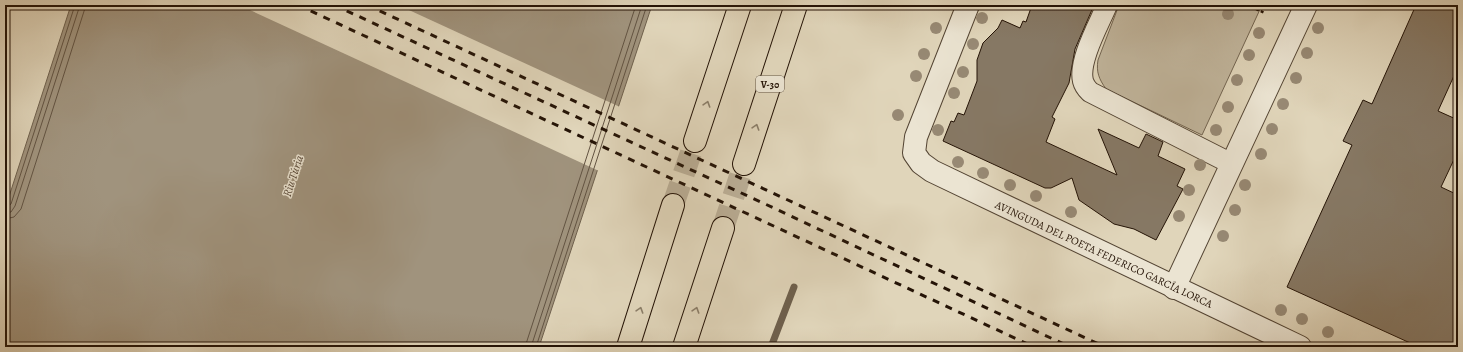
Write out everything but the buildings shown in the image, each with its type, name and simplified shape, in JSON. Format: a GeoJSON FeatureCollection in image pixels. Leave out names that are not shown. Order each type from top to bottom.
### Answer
{"type":"FeatureCollection","features":[{"type":"Feature","properties":{"kind":"highway"},"geometry":{"type":"LineString","coordinates":[[695,141],[740,5]]}},
{"type":"Feature","properties":{"kind":"highway","name":"V-30"},"geometry":{"type":"LineString","coordinates":[[744,164],[796,5]]}},
{"type":"Feature","properties":{"kind":"highway"},"geometry":{"type":"LineString","coordinates":[[628,347],[673,205]]}},
{"type":"Feature","properties":{"kind":"highway"},"geometry":{"type":"LineString","coordinates":[[684,347],[723,228]]}},
{"type":"Feature","properties":{"kind":"street","name":"AVINGUDA DEL POETA FEDERICO GARCÍA LORCA"},"geometry":{"type":"LineString","coordinates":[[968,5],[916,137],[914,153],[921,163],[932,171],[1300,347]]}},
{"type":"Feature","properties":{"kind":"street"},"geometry":{"type":"LineString","coordinates":[[1107,5],[1086,56],[1083,69],[1083,82],[1090,92],[1232,164]]}},
{"type":"Feature","properties":{"kind":"street"},"geometry":{"type":"LineString","coordinates":[[1174,288],[1306,5]]}},
{"type":"Feature","properties":{"kind":"path"},"geometry":{"type":"LineString","coordinates":[[1246,5],[1265,13]]}},
{"type":"Feature","properties":{"kind":"shaded area"},"geometry":{"type":"Polygon","coordinates":[[[1119,5],[1262,5],[1202,135],[1106,89],[1100,79],[1097,64],[1119,5]]]}},
{"type":"Feature","properties":{"kind":"water","name":"Riu Túria"},"geometry":{"type":"Polygon","coordinates":[[[71,5],[652,5],[539,347],[5,347],[5,209],[71,5]]]}},
{"type":"Feature","properties":{"kind":"pier"},"geometry":{"type":"Polygon","coordinates":[[[239,5],[398,5],[620,107],[599,171],[239,5]]]}},
{"type":"Feature","properties":{"kind":"waterway"},"geometry":{"type":"LineString","coordinates":[[771,347],[794,287]]}},
{"type":"Feature","properties":{"kind":"tunnel"},"geometry":{"type":"LineString","coordinates":[[673,205],[695,141]]}},
{"type":"Feature","properties":{"kind":"tunnel"},"geometry":{"type":"LineString","coordinates":[[723,228],[744,164]]}},
{"type":"Feature","properties":{"kind":"railway"},"geometry":{"type":"LineString","coordinates":[[298,5],[1034,347]]}},
{"type":"Feature","properties":{"kind":"railway"},"geometry":{"type":"LineString","coordinates":[[334,5],[763,203],[1070,347]]}},
{"type":"Feature","properties":{"kind":"railway"},"geometry":{"type":"LineString","coordinates":[[367,5],[1105,347]]}}]}
